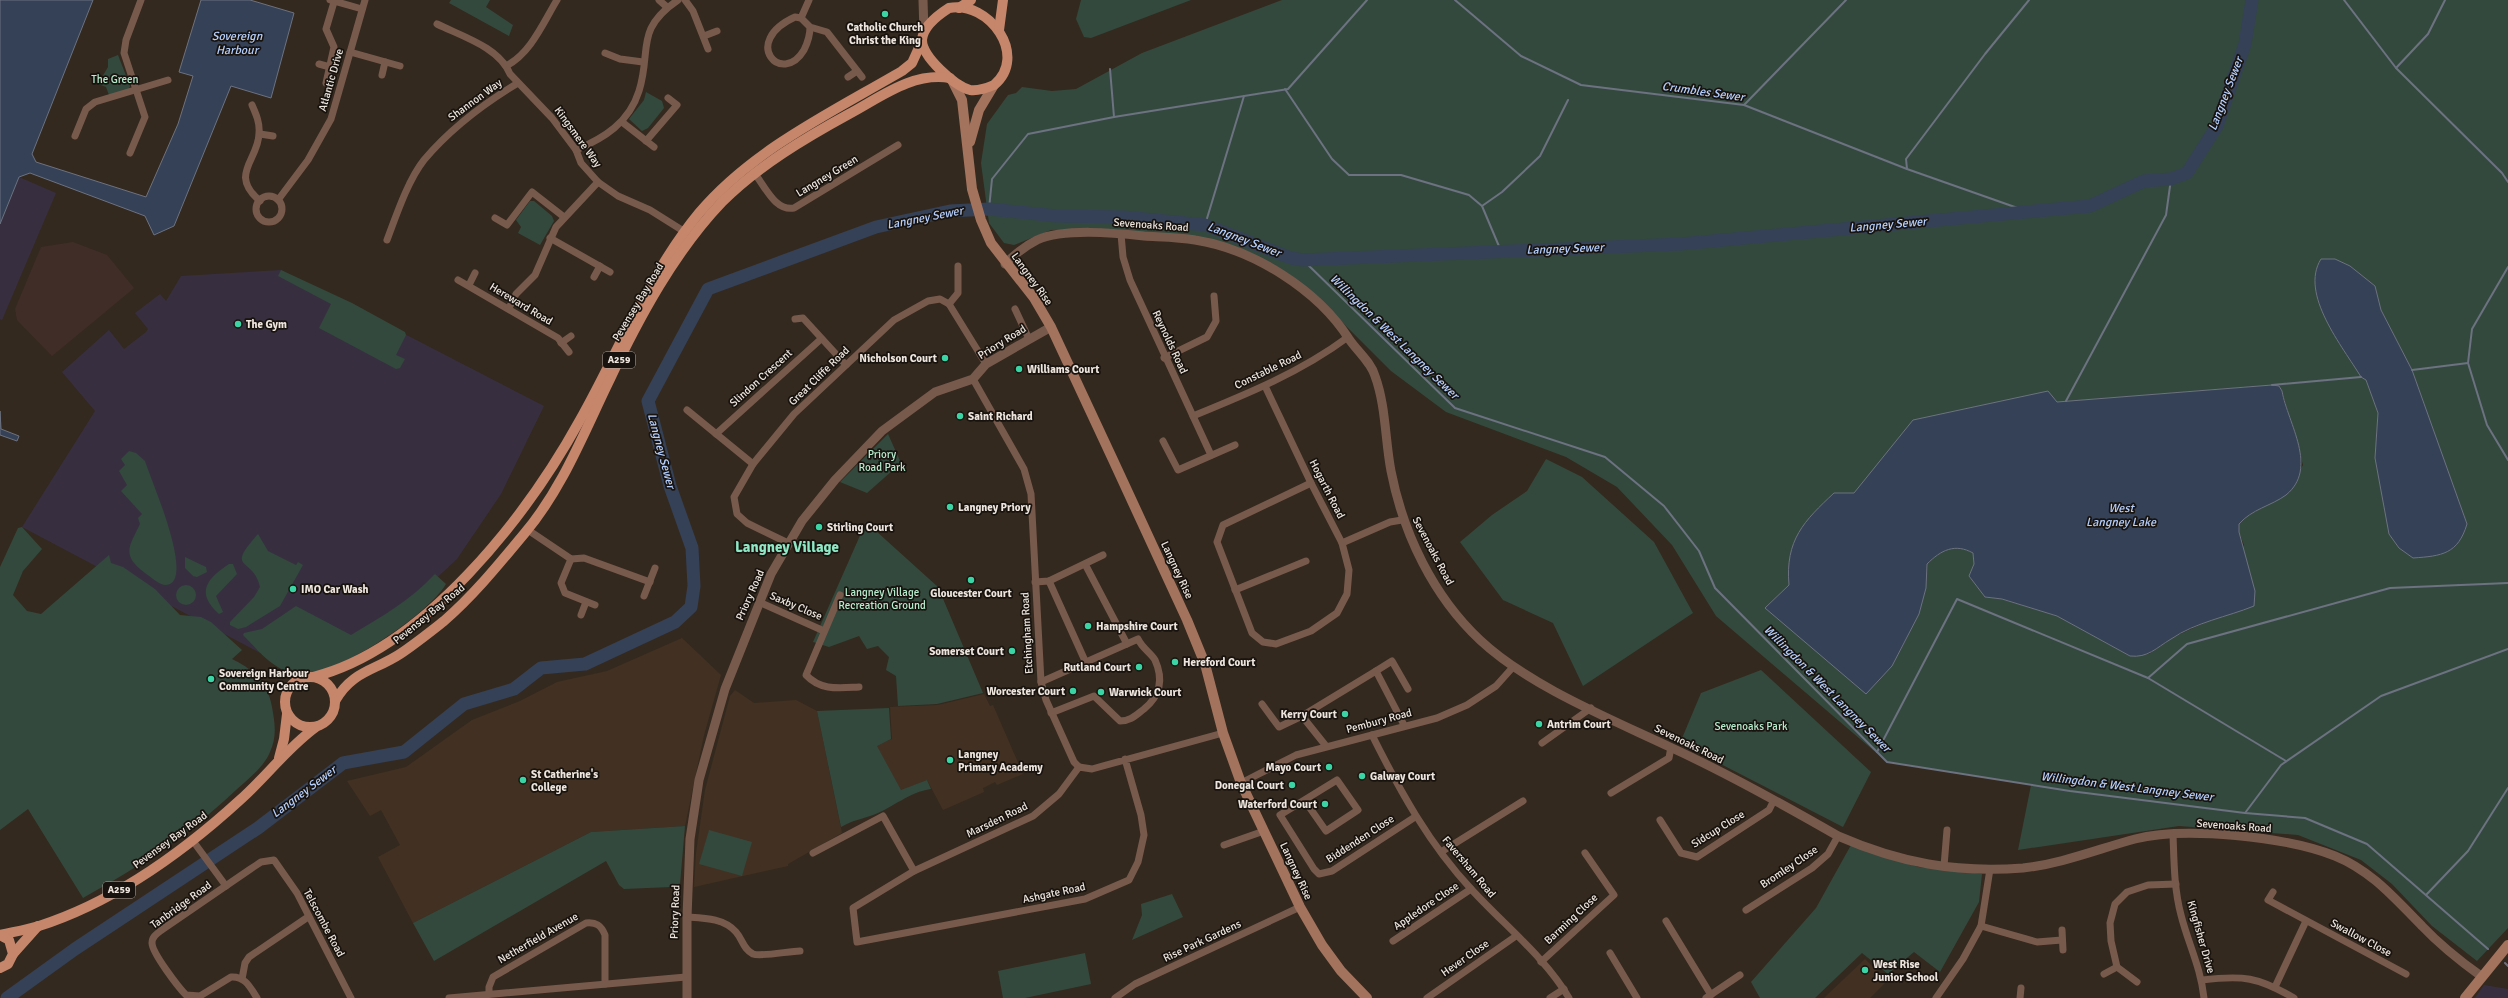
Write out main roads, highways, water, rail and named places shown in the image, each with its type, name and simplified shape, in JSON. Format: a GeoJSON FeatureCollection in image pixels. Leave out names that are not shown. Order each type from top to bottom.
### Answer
{"type":"FeatureCollection","features":[{"type":"Feature","properties":{"kind":"main road"},"geometry":{"type":"LineString","coordinates":[[954,5],[980,15],[999,30],[1007,47],[1008,58],[1005,69],[994,85],[971,90],[952,80],[928,56],[923,37],[941,14],[954,5],[971,0]]}},
{"type":"Feature","properties":{"kind":"main road"},"geometry":{"type":"LineString","coordinates":[[999,30],[1003,0]]}},
{"type":"Feature","properties":{"kind":"main road","name":"Pevensey Bay Road"},"geometry":{"type":"LineString","coordinates":[[313,677],[340,669],[380,648],[416,622],[467,576],[516,518],[560,456],[590,402],[624,331],[685,232],[718,193],[750,165],[807,127],[902,71],[912,63],[923,37]]}},
{"type":"Feature","properties":{"kind":"main road","name":"Pevensey Bay Road"},"geometry":{"type":"LineString","coordinates":[[335,701],[345,685],[354,678],[399,654],[445,620],[477,590],[528,530],[558,486],[576,454],[626,346],[687,245],[724,200],[755,174],[824,129],[905,83],[930,76],[952,80]]}},
{"type":"Feature","properties":{"kind":"main road","name":"Langney Rise"},"geometry":{"type":"LineString","coordinates":[[952,80],[962,100],[968,152],[968,173],[976,206],[991,243],[1005,264],[1034,298],[1051,327],[1187,620],[1204,664],[1223,733],[1241,783],[1300,907],[1322,945],[1341,971],[1366,998]]}},
{"type":"Feature","properties":{"kind":"main road","name":"Langney Rise"},"geometry":{"type":"LineString","coordinates":[[968,152],[975,121],[994,85]]}},
{"type":"Feature","properties":{"kind":"main road"},"geometry":{"type":"LineString","coordinates":[[313,677],[330,686],[335,701],[332,715],[327,721],[316,727],[299,726],[287,714],[285,702],[288,689],[298,680],[313,677]]}},
{"type":"Feature","properties":{"kind":"main road","name":"Pevensey Bay Road"},"geometry":{"type":"LineString","coordinates":[[278,760],[284,739],[287,714]]}},
{"type":"Feature","properties":{"kind":"main road","name":"Pevensey Bay Road"},"geometry":{"type":"LineString","coordinates":[[0,935],[38,926],[96,903],[154,868],[193,841],[242,799],[297,740],[316,727]]}},
{"type":"Feature","properties":{"kind":"main road","name":"Pevensey Bay Road"},"geometry":{"type":"LineString","coordinates":[[0,968],[8,964],[13,954],[38,926]]}},
{"type":"Feature","properties":{"kind":"main road"},"geometry":{"type":"LineString","coordinates":[[0,935],[9,940],[13,954]]}},
{"type":"Feature","properties":{"kind":"main road"},"geometry":{"type":"LineString","coordinates":[[2465,998],[2481,976],[2508,945]]}},
{"type":"Feature","properties":{"kind":"water","name":"Sovereign Harbour"},"geometry":{"type":"Polygon","coordinates":[[[0,0],[93,0],[32,154],[36,162],[146,197],[178,124],[193,76],[179,72],[201,0],[250,0],[294,13],[271,98],[231,86],[174,226],[154,235],[145,216],[30,173],[19,177],[0,224],[0,0]]]}},
{"type":"Feature","properties":{"kind":"water"},"geometry":{"type":"Polygon","coordinates":[[[2321,259],[2335,259],[2350,266],[2375,286],[2381,310],[2412,370],[2467,524],[2459,542],[2448,552],[2432,556],[2413,558],[2399,548],[2389,534],[2375,458],[2378,413],[2366,380],[2361,377],[2335,336],[2319,304],[2315,288],[2316,273],[2321,259]]]}},
{"type":"Feature","properties":{"kind":"water","name":"West Langney Lake"},"geometry":{"type":"Polygon","coordinates":[[[2272,385],[2279,386],[2282,391],[2295,431],[2301,459],[2300,472],[2296,484],[2286,495],[2256,511],[2239,524],[2239,532],[2255,591],[2254,606],[2191,628],[2147,654],[2130,656],[2057,616],[2002,599],[1985,597],[1969,576],[1974,564],[1973,553],[1954,548],[1943,552],[1927,564],[1926,588],[1919,614],[1892,666],[1866,694],[1765,608],[1789,585],[1790,556],[1794,543],[1806,523],[1834,493],[1854,493],[1913,420],[2048,391],[2057,402],[2272,385]]]}},
{"type":"Feature","properties":{"kind":"water"},"geometry":{"type":"Polygon","coordinates":[[[0,411],[1,429],[19,436],[17,441],[0,435],[0,411]]]}},
{"type":"Feature","properties":{"kind":"waterway"},"geometry":{"type":"LineString","coordinates":[[989,209],[992,179],[1028,134],[1114,117],[1288,89],[1367,0]]}},
{"type":"Feature","properties":{"kind":"waterway","name":"Crumbles Sewer"},"geometry":{"type":"LineString","coordinates":[[1455,0],[1521,56],[1581,85],[1744,105],[1907,169],[2029,212]]}},
{"type":"Feature","properties":{"kind":"waterway"},"geometry":{"type":"LineString","coordinates":[[1744,105],[1846,0]]}},
{"type":"Feature","properties":{"kind":"waterway"},"geometry":{"type":"LineString","coordinates":[[1907,169],[1906,159],[1985,54],[2029,0]]}},
{"type":"Feature","properties":{"kind":"waterway","name":"Langney Sewer"},"geometry":{"type":"LineString","coordinates":[[7,998],[75,949],[258,828],[343,763],[404,752],[464,704],[514,689],[541,668],[585,664],[675,622],[691,607],[694,586],[692,548],[670,486],[648,401],[708,289],[876,227],[950,211],[989,209],[1056,216],[1124,217],[1205,225],[1291,258],[1303,260],[1681,244],[2090,206],[2144,181],[2171,179],[2187,173],[2217,126],[2245,44],[2252,0]]}},
{"type":"Feature","properties":{"kind":"waterway"},"geometry":{"type":"LineString","coordinates":[[2344,0],[2396,68],[2502,173],[2508,182]]}},
{"type":"Feature","properties":{"kind":"waterway"},"geometry":{"type":"LineString","coordinates":[[2396,68],[2428,34],[2445,0]]}},
{"type":"Feature","properties":{"kind":"waterway"},"geometry":{"type":"LineString","coordinates":[[1110,69],[1114,117]]}},
{"type":"Feature","properties":{"kind":"waterway"},"geometry":{"type":"LineString","coordinates":[[1285,89],[1332,159],[1349,175],[1401,175],[1469,195],[1482,206],[1501,251]]}},
{"type":"Feature","properties":{"kind":"waterway"},"geometry":{"type":"LineString","coordinates":[[1205,225],[1244,96]]}},
{"type":"Feature","properties":{"kind":"waterway"},"geometry":{"type":"LineString","coordinates":[[1482,206],[1502,192],[1540,156],[1568,100]]}},
{"type":"Feature","properties":{"kind":"waterway"},"geometry":{"type":"LineString","coordinates":[[2066,401],[2166,215],[2171,179]]}},
{"type":"Feature","properties":{"kind":"waterway","name":"Willingdon & West Langney Sewer"},"geometry":{"type":"LineString","coordinates":[[1303,260],[1455,408],[1605,457],[1664,506],[1699,551],[1715,588],[1887,762],[2070,791],[2245,813],[2305,818],[2367,844],[2488,949]]}},
{"type":"Feature","properties":{"kind":"waterway"},"geometry":{"type":"LineString","coordinates":[[2508,267],[2472,329],[2468,363],[2487,425],[2508,460]]}},
{"type":"Feature","properties":{"kind":"waterway"},"geometry":{"type":"LineString","coordinates":[[2412,370],[2468,363]]}},
{"type":"Feature","properties":{"kind":"waterway"},"geometry":{"type":"LineString","coordinates":[[2272,385],[2361,377]]}},
{"type":"Feature","properties":{"kind":"waterway"},"geometry":{"type":"LineString","coordinates":[[2148,678],[2187,644],[2390,588],[2508,583]]}},
{"type":"Feature","properties":{"kind":"waterway"},"geometry":{"type":"LineString","coordinates":[[1877,752],[1957,599],[2148,678],[2286,761]]}},
{"type":"Feature","properties":{"kind":"waterway"},"geometry":{"type":"LineString","coordinates":[[2245,813],[2281,765],[2381,696],[2508,649]]}},
{"type":"Feature","properties":{"kind":"waterway"},"geometry":{"type":"LineString","coordinates":[[2426,895],[2468,851],[2508,788]]}},
{"type":"Feature","properties":{"kind":"waterway","name":"Willingdon & West Langney Sewer"},"geometry":{"type":"LineString","coordinates":[[2505,963],[2508,966]]}},
{"type":"Feature","properties":{"kind":"place","name":"Catholic Church Christ the King"},"geometry":{"type":"Point","coordinates":[885,14]}},
{"type":"Feature","properties":{"kind":"place","name":"The Gym"},"geometry":{"type":"Point","coordinates":[238,324]}},
{"type":"Feature","properties":{"kind":"place","name":"Nicholson Court"},"geometry":{"type":"Point","coordinates":[945,358]}},
{"type":"Feature","properties":{"kind":"place","name":"Williams Court"},"geometry":{"type":"Point","coordinates":[1019,369]}},
{"type":"Feature","properties":{"kind":"place","name":"Saint Richard"},"geometry":{"type":"Point","coordinates":[960,416]}},
{"type":"Feature","properties":{"kind":"place","name":"Langney Priory"},"geometry":{"type":"Point","coordinates":[950,507]}},
{"type":"Feature","properties":{"kind":"place","name":"Stirling Court"},"geometry":{"type":"Point","coordinates":[819,527]}},
{"type":"Feature","properties":{"kind":"place","name":"Gloucester Court"},"geometry":{"type":"Point","coordinates":[971,580]}},
{"type":"Feature","properties":{"kind":"place","name":"IMO Car Wash"},"geometry":{"type":"Point","coordinates":[293,589]}},
{"type":"Feature","properties":{"kind":"place","name":"Hampshire Court"},"geometry":{"type":"Point","coordinates":[1088,626]}},
{"type":"Feature","properties":{"kind":"place","name":"Somerset Court"},"geometry":{"type":"Point","coordinates":[1012,651]}},
{"type":"Feature","properties":{"kind":"place","name":"Hereford Court"},"geometry":{"type":"Point","coordinates":[1175,662]}},
{"type":"Feature","properties":{"kind":"place","name":"Rutland Court"},"geometry":{"type":"Point","coordinates":[1139,667]}},
{"type":"Feature","properties":{"kind":"place","name":"Sovereign Harbour Community Centre"},"geometry":{"type":"Point","coordinates":[211,679]}},
{"type":"Feature","properties":{"kind":"place","name":"Worcester Court"},"geometry":{"type":"Point","coordinates":[1073,691]}},
{"type":"Feature","properties":{"kind":"place","name":"Warwick Court"},"geometry":{"type":"Point","coordinates":[1101,692]}},
{"type":"Feature","properties":{"kind":"place","name":"Kerry Court"},"geometry":{"type":"Point","coordinates":[1345,714]}},
{"type":"Feature","properties":{"kind":"place","name":"Antrim Court"},"geometry":{"type":"Point","coordinates":[1539,724]}},
{"type":"Feature","properties":{"kind":"place","name":"Langney Primary Academy"},"geometry":{"type":"Point","coordinates":[950,760]}},
{"type":"Feature","properties":{"kind":"place","name":"Mayo Court"},"geometry":{"type":"Point","coordinates":[1329,767]}},
{"type":"Feature","properties":{"kind":"place","name":"Galway Court"},"geometry":{"type":"Point","coordinates":[1362,776]}},
{"type":"Feature","properties":{"kind":"place","name":"St Catherine's College"},"geometry":{"type":"Point","coordinates":[523,780]}},
{"type":"Feature","properties":{"kind":"place","name":"Donegal Court"},"geometry":{"type":"Point","coordinates":[1292,785]}},
{"type":"Feature","properties":{"kind":"place","name":"Waterford Court"},"geometry":{"type":"Point","coordinates":[1325,804]}},
{"type":"Feature","properties":{"kind":"place","name":"West Rise Junior School"},"geometry":{"type":"Point","coordinates":[1865,970]}},
{"type":"Feature","properties":{"kind":"district","name":"Langney Village"},"geometry":{"type":"Point","coordinates":[787,547]}},
{"type":"Feature","properties":{"kind":"park label","name":"The Green"},"geometry":{"type":"Point","coordinates":[115,79]}},
{"type":"Feature","properties":{"kind":"park label","name":"Priory Road Park"},"geometry":{"type":"Point","coordinates":[882,460]}},
{"type":"Feature","properties":{"kind":"park label","name":"Langney Village Recreation Ground"},"geometry":{"type":"Point","coordinates":[882,598]}},
{"type":"Feature","properties":{"kind":"park label","name":"Sevenoaks Park"},"geometry":{"type":"Point","coordinates":[1751,726]}}]}
